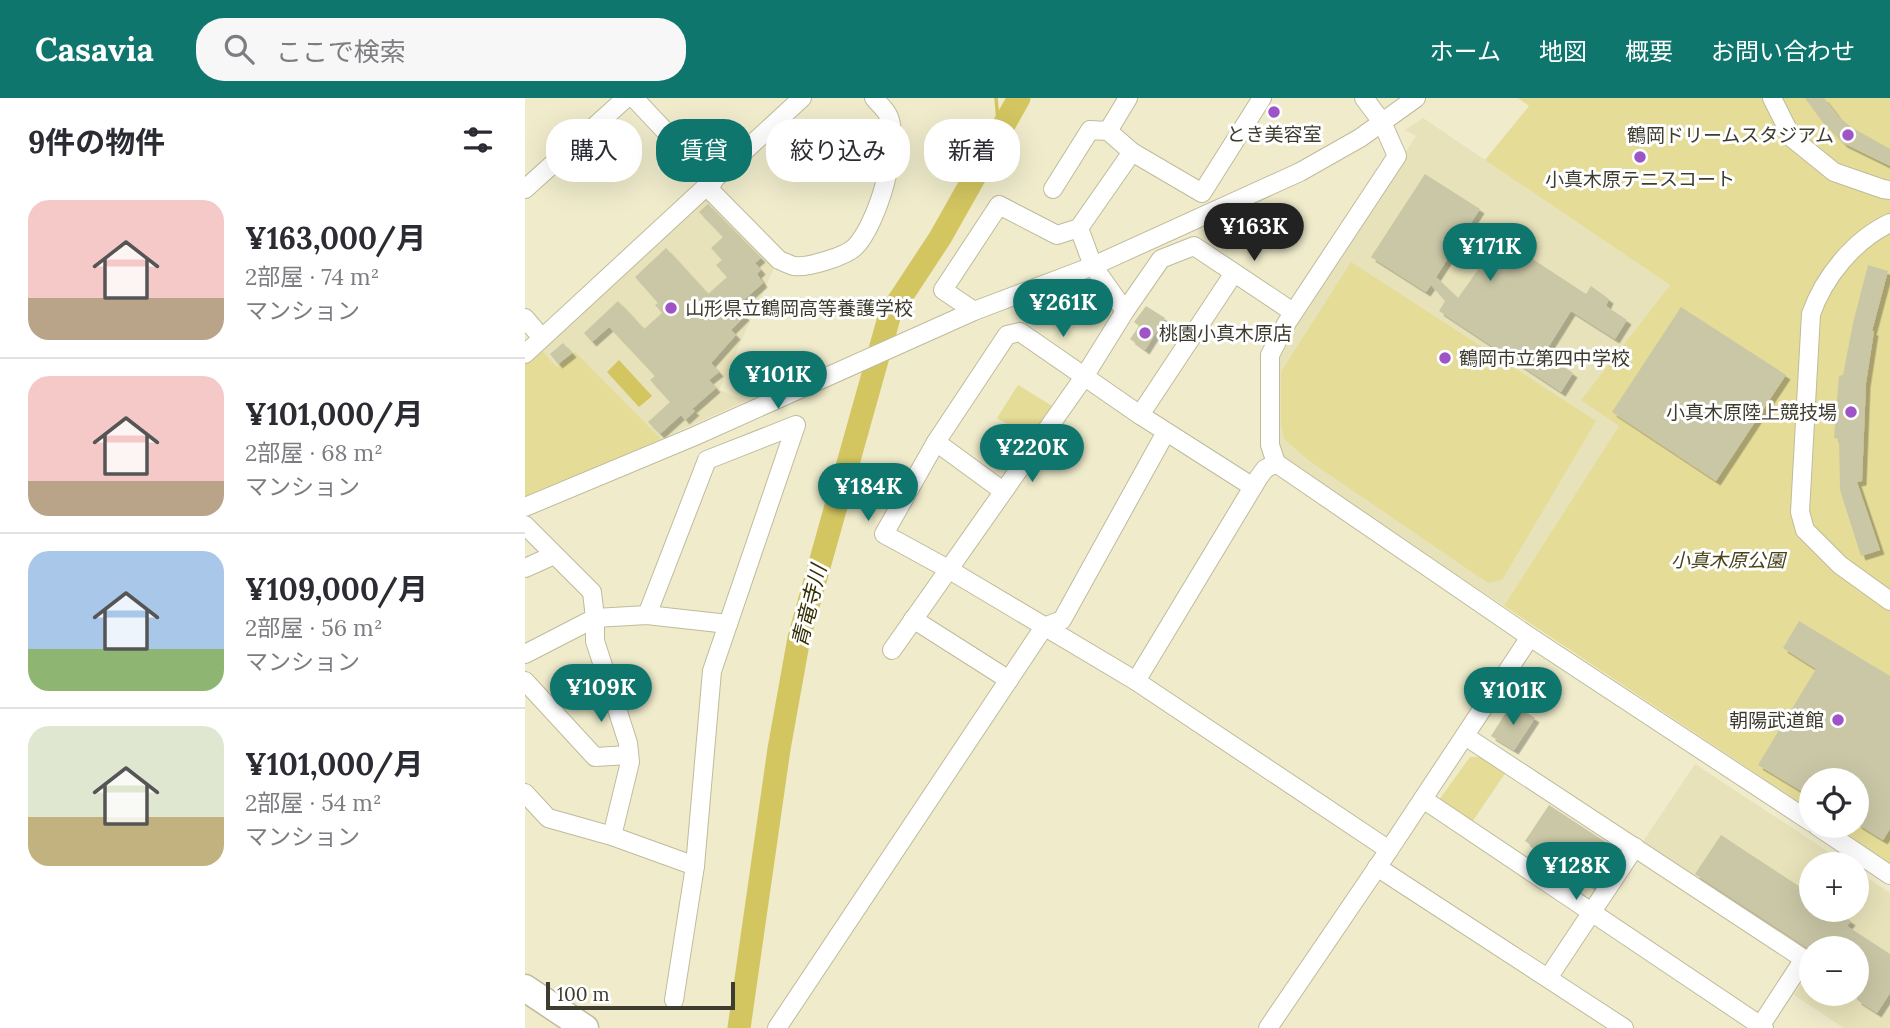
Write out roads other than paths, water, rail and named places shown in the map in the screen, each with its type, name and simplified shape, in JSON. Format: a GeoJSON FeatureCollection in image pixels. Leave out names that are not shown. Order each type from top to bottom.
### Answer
{"type":"FeatureCollection","features":[{"type":"Feature","properties":{"kind":"highway"},"geometry":{"type":"LineString","coordinates":[[525,988],[585,1028]]}},
{"type":"Feature","properties":{"kind":"street"},"geometry":{"type":"LineString","coordinates":[[525,188],[626,98]]}},
{"type":"Feature","properties":{"kind":"street"},"geometry":{"type":"LineString","coordinates":[[633,98],[779,260],[795,266],[828,260],[853,249],[866,233],[887,179],[893,146],[888,116],[874,98]]}},
{"type":"Feature","properties":{"kind":"street"},"geometry":{"type":"LineString","coordinates":[[525,354],[802,98]]}},
{"type":"Feature","properties":{"kind":"street"},"geometry":{"type":"LineString","coordinates":[[1108,131],[1128,98]]}},
{"type":"Feature","properties":{"kind":"street"},"geometry":{"type":"LineString","coordinates":[[1053,189],[1090,130],[1108,131],[1132,152],[1202,192],[1262,98]]}},
{"type":"Feature","properties":{"kind":"street"},"geometry":{"type":"LineString","coordinates":[[1364,98],[1382,122],[1398,156],[1293,312],[1270,355],[1270,445],[1276,463],[1530,637],[1799,814]]}},
{"type":"Feature","properties":{"kind":"street"},"geometry":{"type":"LineString","coordinates":[[525,507],[695,436],[974,311],[1093,266],[1300,172],[1360,138],[1416,98]]}},
{"type":"Feature","properties":{"kind":"street"},"geometry":{"type":"LineString","coordinates":[[1772,98],[1792,138],[1834,172],[1890,190]]}},
{"type":"Feature","properties":{"kind":"street"},"geometry":{"type":"LineString","coordinates":[[974,311],[943,290],[999,205],[1057,235],[1079,228],[1132,152]]}},
{"type":"Feature","properties":{"kind":"street"},"geometry":{"type":"LineString","coordinates":[[1890,223],[1861,243],[1837,267],[1823,287],[1811,314],[1800,512],[1805,530],[1840,565],[1890,601]]}},
{"type":"Feature","properties":{"kind":"street"},"geometry":{"type":"LineString","coordinates":[[1079,228],[1093,266],[1125,310]]}},
{"type":"Feature","properties":{"kind":"street"},"geometry":{"type":"LineString","coordinates":[[892,650],[1084,377],[1125,310],[1161,259],[1194,246],[1293,312]]}},
{"type":"Feature","properties":{"kind":"street"},"geometry":{"type":"LineString","coordinates":[[1140,415],[1234,273]]}},
{"type":"Feature","properties":{"kind":"street"},"geometry":{"type":"LineString","coordinates":[[525,318],[543,338]]}},
{"type":"Feature","properties":{"kind":"street"},"geometry":{"type":"LineString","coordinates":[[1253,487],[1140,415],[1020,332],[1007,335],[936,442],[884,534],[1136,681],[1389,850]]}},
{"type":"Feature","properties":{"kind":"street"},"geometry":{"type":"LineString","coordinates":[[647,615],[707,460],[796,425],[712,671],[695,866],[674,1000]]}},
{"type":"Feature","properties":{"kind":"street"},"geometry":{"type":"LineString","coordinates":[[778,1028],[1044,626],[1062,620],[1166,432]]}},
{"type":"Feature","properties":{"kind":"street"},"geometry":{"type":"LineString","coordinates":[[695,436],[707,460]]}},
{"type":"Feature","properties":{"kind":"street"},"geometry":{"type":"LineString","coordinates":[[936,442],[1003,491]]}},
{"type":"Feature","properties":{"kind":"street"},"geometry":{"type":"LineString","coordinates":[[1136,681],[1253,487],[1265,469],[1276,463]]}},
{"type":"Feature","properties":{"kind":"street"},"geometry":{"type":"LineString","coordinates":[[525,525],[591,592],[595,641],[628,743],[630,762],[612,836]]}},
{"type":"Feature","properties":{"kind":"street"},"geometry":{"type":"LineString","coordinates":[[525,568],[554,555]]}},
{"type":"Feature","properties":{"kind":"street"},"geometry":{"type":"LineString","coordinates":[[525,654],[595,618],[647,615],[728,624]]}},
{"type":"Feature","properties":{"kind":"street"},"geometry":{"type":"LineString","coordinates":[[913,619],[1009,680]]}},
{"type":"Feature","properties":{"kind":"street"},"geometry":{"type":"LineString","coordinates":[[1268,1028],[1530,637]]}},
{"type":"Feature","properties":{"kind":"street"},"geometry":{"type":"LineString","coordinates":[[525,681],[596,757],[629,755]]}},
{"type":"Feature","properties":{"kind":"street"},"geometry":{"type":"LineString","coordinates":[[1423,799],[1761,1027],[1804,959],[1465,736]]}},
{"type":"Feature","properties":{"kind":"street"},"geometry":{"type":"LineString","coordinates":[[525,793],[548,818],[612,836],[695,866]]}},
{"type":"Feature","properties":{"kind":"street"},"geometry":{"type":"LineString","coordinates":[[1835,838],[1890,874]]}},
{"type":"Feature","properties":{"kind":"street"},"geometry":{"type":"LineString","coordinates":[[1548,978],[1635,847]]}},
{"type":"Feature","properties":{"kind":"street"},"geometry":{"type":"LineString","coordinates":[[1377,867],[1624,1028]]}},
{"type":"Feature","properties":{"kind":"waterway"},"geometry":{"type":"LineString","coordinates":[[996,98],[998,119]]}},
{"type":"Feature","properties":{"kind":"waterway","name":"青竜寺川"},"geometry":{"type":"LineString","coordinates":[[739,1028],[779,749],[799,638],[890,314],[940,238],[1019,98]]}},
{"type":"Feature","properties":{"kind":"place","name":"とき美容室"},"geometry":{"type":"Point","coordinates":[1274,112]}},
{"type":"Feature","properties":{"kind":"place","name":"鶴岡ドリームスタジアム"},"geometry":{"type":"Point","coordinates":[1848,135]}},
{"type":"Feature","properties":{"kind":"place","name":"小真木原テニスコート"},"geometry":{"type":"Point","coordinates":[1640,157]}},
{"type":"Feature","properties":{"kind":"place","name":"山形県立鶴岡高等養護学校"},"geometry":{"type":"Point","coordinates":[671,308]}},
{"type":"Feature","properties":{"kind":"place","name":"桃園小真木原店"},"geometry":{"type":"Point","coordinates":[1145,333]}},
{"type":"Feature","properties":{"kind":"place","name":"鶴岡市立第四中学校"},"geometry":{"type":"Point","coordinates":[1445,358]}},
{"type":"Feature","properties":{"kind":"place","name":"小真木原陸上競技場"},"geometry":{"type":"Point","coordinates":[1851,412]}},
{"type":"Feature","properties":{"kind":"place","name":"朝陽武道館"},"geometry":{"type":"Point","coordinates":[1838,720]}},
{"type":"Feature","properties":{"kind":"park label","name":"小真木原公園"},"geometry":{"type":"Point","coordinates":[1728,560]}}]}
